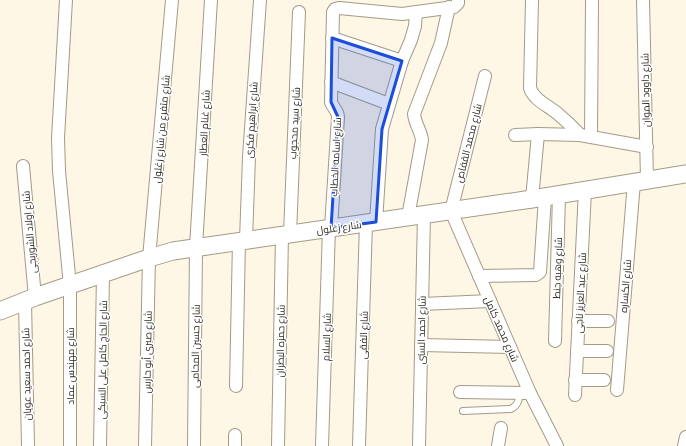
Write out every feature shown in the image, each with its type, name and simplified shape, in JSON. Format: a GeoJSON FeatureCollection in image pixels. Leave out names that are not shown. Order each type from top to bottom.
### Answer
{"type":"FeatureCollection","features":[{"type":"Feature","properties":{"kind":"street","name":"شارع مهندس عماد"},"geometry":{"type":"LineString","coordinates":[[66,0],[58,138],[59,171],[70,286],[70,446]]}},
{"type":"Feature","properties":{"kind":"street","name":"شارع متفرع من شارع زغلول"},"geometry":{"type":"LineString","coordinates":[[149,258],[172,0]]}},
{"type":"Feature","properties":{"kind":"street","name":"شارع غنام العطار"},"geometry":{"type":"LineString","coordinates":[[196,247],[211,0]]}},
{"type":"Feature","properties":{"kind":"street","name":"شارع ابراهيم فكرى"},"geometry":{"type":"LineString","coordinates":[[236,386],[242,241],[260,0]]}},
{"type":"Feature","properties":{"kind":"street"},"geometry":{"type":"LineString","coordinates":[[532,0],[531,91],[535,97],[585,136]]}},
{"type":"Feature","properties":{"kind":"street"},"geometry":{"type":"LineString","coordinates":[[585,136],[592,0]]}},
{"type":"Feature","properties":{"kind":"street","name":"شارع داوود الموان"},"geometry":{"type":"LineString","coordinates":[[640,181],[647,147],[643,0]]}},
{"type":"Feature","properties":{"kind":"street"},"geometry":{"type":"LineString","coordinates":[[416,12],[454,4]]}},
{"type":"Feature","properties":{"kind":"street","name":"شارع احمد السنى"},"geometry":{"type":"LineString","coordinates":[[419,446],[422,304],[416,216],[422,140],[414,114],[454,4]]}},
{"type":"Feature","properties":{"kind":"street","name":"شارع اسامه الخطاب"},"geometry":{"type":"LineString","coordinates":[[330,228],[338,117],[338,114],[331,102],[333,12],[339,8],[402,14],[416,12]]}},
{"type":"Feature","properties":{"kind":"street","name":"شارع سيد محجوب"},"geometry":{"type":"LineString","coordinates":[[286,235],[299,12]]}},
{"type":"Feature","properties":{"kind":"street","name":"شارع الفقى"},"geometry":{"type":"LineString","coordinates":[[359,446],[371,222],[381,137],[384,120],[402,61],[415,26],[416,12]]}},
{"type":"Feature","properties":{"kind":"street"},"geometry":{"type":"LineString","coordinates":[[332,38],[402,61]]}},
{"type":"Feature","properties":{"kind":"street","name":"شارع محمد القفاص"},"geometry":{"type":"LineString","coordinates":[[450,211],[485,76]]}},
{"type":"Feature","properties":{"kind":"street"},"geometry":{"type":"LineString","coordinates":[[331,82],[389,104]]}},
{"type":"Feature","properties":{"kind":"street"},"geometry":{"type":"LineString","coordinates":[[479,276],[536,275],[541,270],[545,197],[538,134]]}},
{"type":"Feature","properties":{"kind":"street"},"geometry":{"type":"LineString","coordinates":[[515,135],[538,134],[585,136],[647,147]]}},
{"type":"Feature","properties":{"kind":"street","name":"شارع اولاد الشوربجى"},"geometry":{"type":"LineString","coordinates":[[23,166],[30,299]]}},
{"type":"Feature","properties":{"kind":"street","name":"شارع زغلول"},"geometry":{"type":"LineString","coordinates":[[0,311],[30,299],[173,251],[545,197],[686,174]]}},
{"type":"Feature","properties":{"kind":"street","name":"شارع الكساره"},"geometry":{"type":"LineString","coordinates":[[617,390],[640,181]]}},
{"type":"Feature","properties":{"kind":"street","name":"شارع عبد العزيز ناجى"},"geometry":{"type":"LineString","coordinates":[[575,395],[585,190]]}},
{"type":"Feature","properties":{"kind":"street","name":"شارع وهبه جنط"},"geometry":{"type":"LineString","coordinates":[[545,197],[555,341]]}},
{"type":"Feature","properties":{"kind":"street","name":"شارع محمد كامل"},"geometry":{"type":"LineString","coordinates":[[450,211],[510,347],[525,393],[557,446]]}},
{"type":"Feature","properties":{"kind":"street","name":"شارع السلام"},"geometry":{"type":"LineString","coordinates":[[322,446],[330,228]]}},
{"type":"Feature","properties":{"kind":"street","name":"شارع حمزه البطران"},"geometry":{"type":"LineString","coordinates":[[278,446],[286,235]]}},
{"type":"Feature","properties":{"kind":"street","name":"شارع حسين المحامى"},"geometry":{"type":"LineString","coordinates":[[194,446],[196,247]]}},
{"type":"Feature","properties":{"kind":"street","name":"شارع صبرى أبو حارس"},"geometry":{"type":"LineString","coordinates":[[145,446],[149,258]]}},
{"type":"Feature","properties":{"kind":"street","name":"شارع الحاج كامل على السبكى"},"geometry":{"type":"LineString","coordinates":[[100,446],[104,274]]}},
{"type":"Feature","properties":{"kind":"street","name":"شارع احمد سعيد عويان"},"geometry":{"type":"LineString","coordinates":[[28,446],[30,299]]}},
{"type":"Feature","properties":{"kind":"street"},"geometry":{"type":"LineString","coordinates":[[422,304],[490,301]]}},
{"type":"Feature","properties":{"kind":"street"},"geometry":{"type":"LineString","coordinates":[[578,321],[608,321]]}},
{"type":"Feature","properties":{"kind":"street"},"geometry":{"type":"LineString","coordinates":[[421,345],[510,347]]}},
{"type":"Feature","properties":{"kind":"street"},"geometry":{"type":"LineString","coordinates":[[577,351],[607,351]]}},
{"type":"Feature","properties":{"kind":"street"},"geometry":{"type":"LineString","coordinates":[[576,380],[604,380]]}},
{"type":"Feature","properties":{"kind":"street"},"geometry":{"type":"LineString","coordinates":[[460,392],[525,393]]}},
{"type":"Feature","properties":{"kind":"street"},"geometry":{"type":"LineString","coordinates":[[498,446],[501,428]]}},
{"type":"Feature","properties":{"kind":"street"},"geometry":{"type":"LineString","coordinates":[[684,446],[686,437]]}},
{"type":"Feature","properties":{"kind":"lane"},"geometry":{"type":"LineString","coordinates":[[463,411],[511,409],[516,406],[525,393]]}},
{"type":"Feature","properties":{"kind":"highlighted area"},"geometry":{"type":"Polygon","coordinates":[[[332,38],[402,61],[382,129],[376,222],[331,228],[338,117],[331,102],[332,38]]]}}]}
